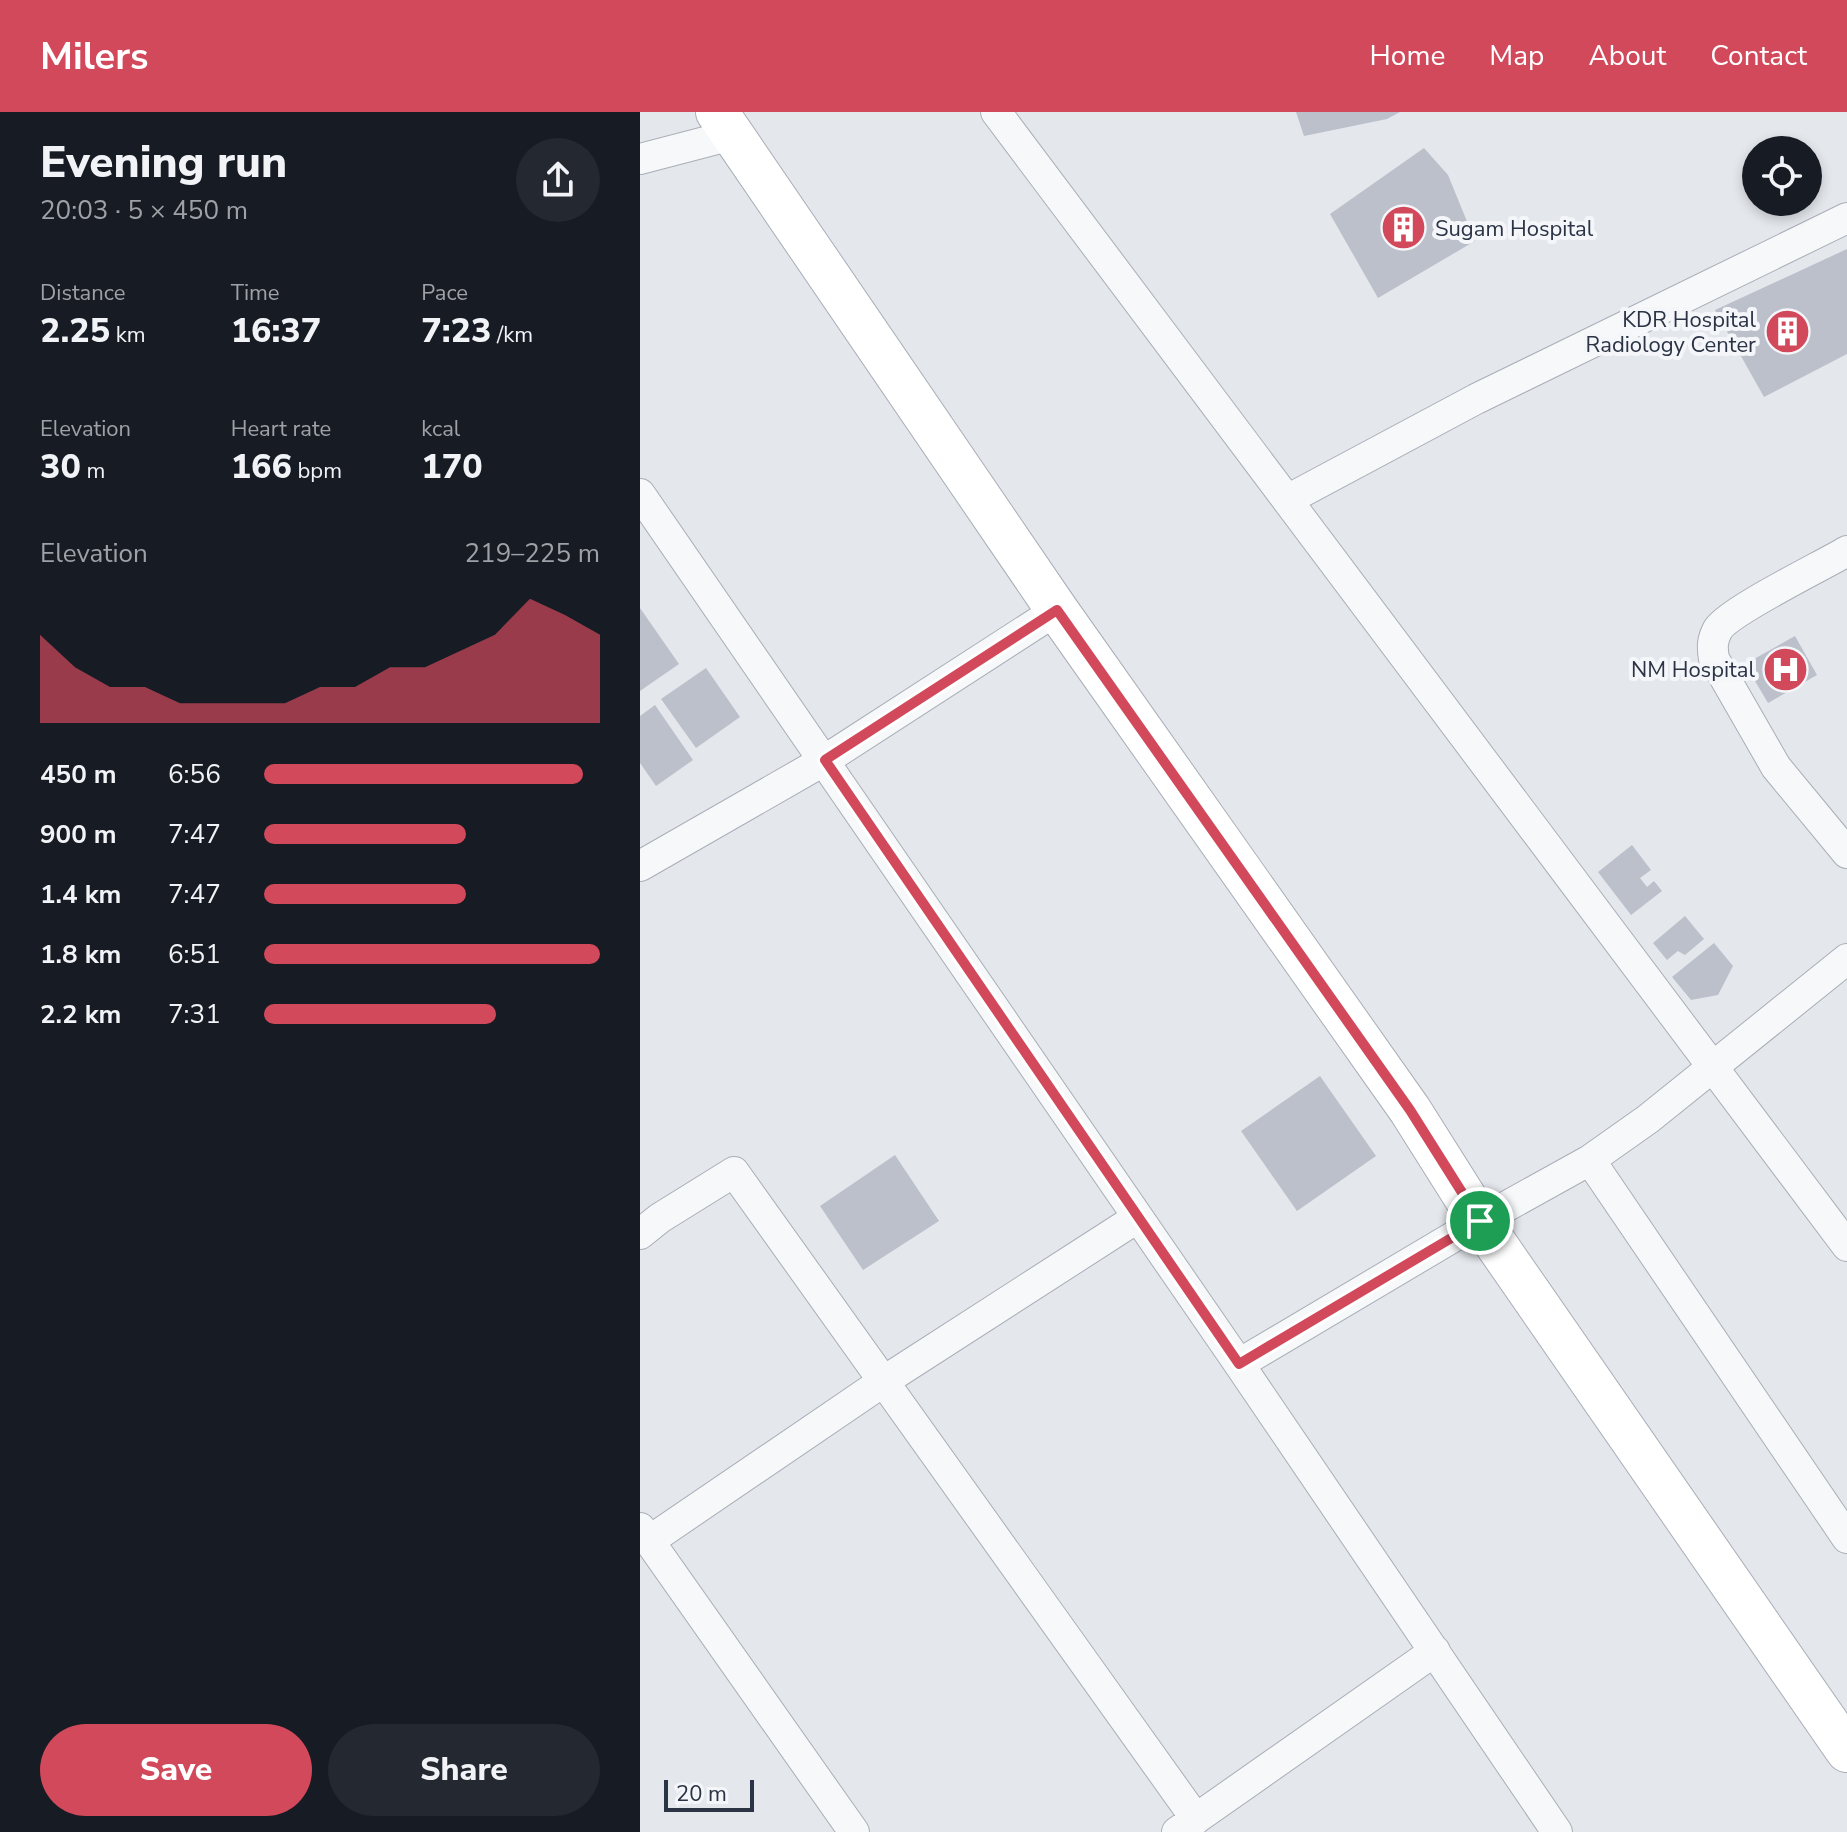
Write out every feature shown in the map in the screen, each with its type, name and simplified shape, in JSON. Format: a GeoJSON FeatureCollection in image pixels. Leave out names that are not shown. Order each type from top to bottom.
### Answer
{"type":"FeatureCollection","features":[{"type":"Feature","properties":{"kind":"street"},"geometry":{"type":"LineString","coordinates":[[996,112],[1847,1246]]}},
{"type":"Feature","properties":{"kind":"street"},"geometry":{"type":"LineString","coordinates":[[640,159],[724,124],[1057,610],[1410,1110],[1480,1221],[1847,1751]]}},
{"type":"Feature","properties":{"kind":"street"},"geometry":{"type":"LineString","coordinates":[[1287,500],[1476,399],[1847,218]]}},
{"type":"Feature","properties":{"kind":"street"},"geometry":{"type":"LineString","coordinates":[[640,494],[1557,1832]]}},
{"type":"Feature","properties":{"kind":"street"},"geometry":{"type":"LineString","coordinates":[[1847,551],[1736,613],[1720,626],[1712,643],[1714,659],[1776,767],[1847,853]]}},
{"type":"Feature","properties":{"kind":"street"},"geometry":{"type":"LineString","coordinates":[[640,866],[825,760],[1057,610]]}},
{"type":"Feature","properties":{"kind":"street"},"geometry":{"type":"LineString","coordinates":[[1239,1364],[1480,1221],[1590,1160],[1713,1067],[1847,959]]}},
{"type":"Feature","properties":{"kind":"street"},"geometry":{"type":"LineString","coordinates":[[1590,1160],[1847,1538]]}},
{"type":"Feature","properties":{"kind":"street"},"geometry":{"type":"LineString","coordinates":[[640,1234],[734,1172],[884,1381],[1186,1826],[1435,1651]]}},
{"type":"Feature","properties":{"kind":"street"},"geometry":{"type":"LineString","coordinates":[[854,1832],[645,1534],[1137,1218]]}},
{"type":"Feature","properties":{"kind":"building"},"geometry":{"type":"Polygon","coordinates":[[[1296,112],[1400,112],[1387,119],[1304,136],[1296,112]]]}},
{"type":"Feature","properties":{"kind":"building","name":"Sugam Hospital"},"geometry":{"type":"Polygon","coordinates":[[[1424,148],[1448,175],[1475,241],[1378,298],[1330,214],[1424,148]]]}},
{"type":"Feature","properties":{"kind":"building","name":"KDR Hospital Radiology Center"},"geometry":{"type":"Polygon","coordinates":[[[1847,249],[1847,354],[1764,397],[1715,310],[1847,249]]]}},
{"type":"Feature","properties":{"kind":"building"},"geometry":{"type":"Polygon","coordinates":[[[640,608],[679,664],[640,691],[640,608]]]}},
{"type":"Feature","properties":{"kind":"building"},"geometry":{"type":"Polygon","coordinates":[[[1795,636],[1817,675],[1768,703],[1745,664],[1795,636]]]}},
{"type":"Feature","properties":{"kind":"building"},"geometry":{"type":"Polygon","coordinates":[[[706,668],[740,717],[696,748],[661,699],[706,668]]]}},
{"type":"Feature","properties":{"kind":"building"},"geometry":{"type":"Polygon","coordinates":[[[655,705],[693,760],[656,786],[640,763],[640,716],[655,705]]]}},
{"type":"Feature","properties":{"kind":"building"},"geometry":{"type":"Polygon","coordinates":[[[1632,845],[1651,870],[1640,878],[1647,887],[1654,881],[1662,891],[1631,915],[1598,872],[1632,845]]]}},
{"type":"Feature","properties":{"kind":"building"},"geometry":{"type":"Polygon","coordinates":[[[1685,916],[1704,939],[1685,955],[1678,951],[1667,960],[1653,943],[1685,916]]]}},
{"type":"Feature","properties":{"kind":"building"},"geometry":{"type":"Polygon","coordinates":[[[1714,943],[1733,966],[1718,995],[1691,1000],[1672,977],[1714,943]]]}},
{"type":"Feature","properties":{"kind":"building"},"geometry":{"type":"Polygon","coordinates":[[[1320,1076],[1376,1156],[1297,1211],[1241,1131],[1320,1076]]]}},
{"type":"Feature","properties":{"kind":"building"},"geometry":{"type":"Polygon","coordinates":[[[895,1155],[939,1221],[863,1270],[820,1206],[895,1155]]]}},
{"type":"Feature","properties":{"kind":"place","name":"Sugam Hospital"},"geometry":{"type":"Point","coordinates":[1404,228]}},
{"type":"Feature","properties":{"kind":"place","name":"KDR Hospital Radiology Center"},"geometry":{"type":"Point","coordinates":[1787,332]}},
{"type":"Feature","properties":{"kind":"place","name":"NM Hospital"},"geometry":{"type":"Point","coordinates":[1786,669]}},
{"type":"Feature","properties":{"kind":"route"},"geometry":{"type":"LineString","coordinates":[[1057,610],[1410,1110],[1480,1221],[1239,1364],[825,760],[1057,610]]}}]}
